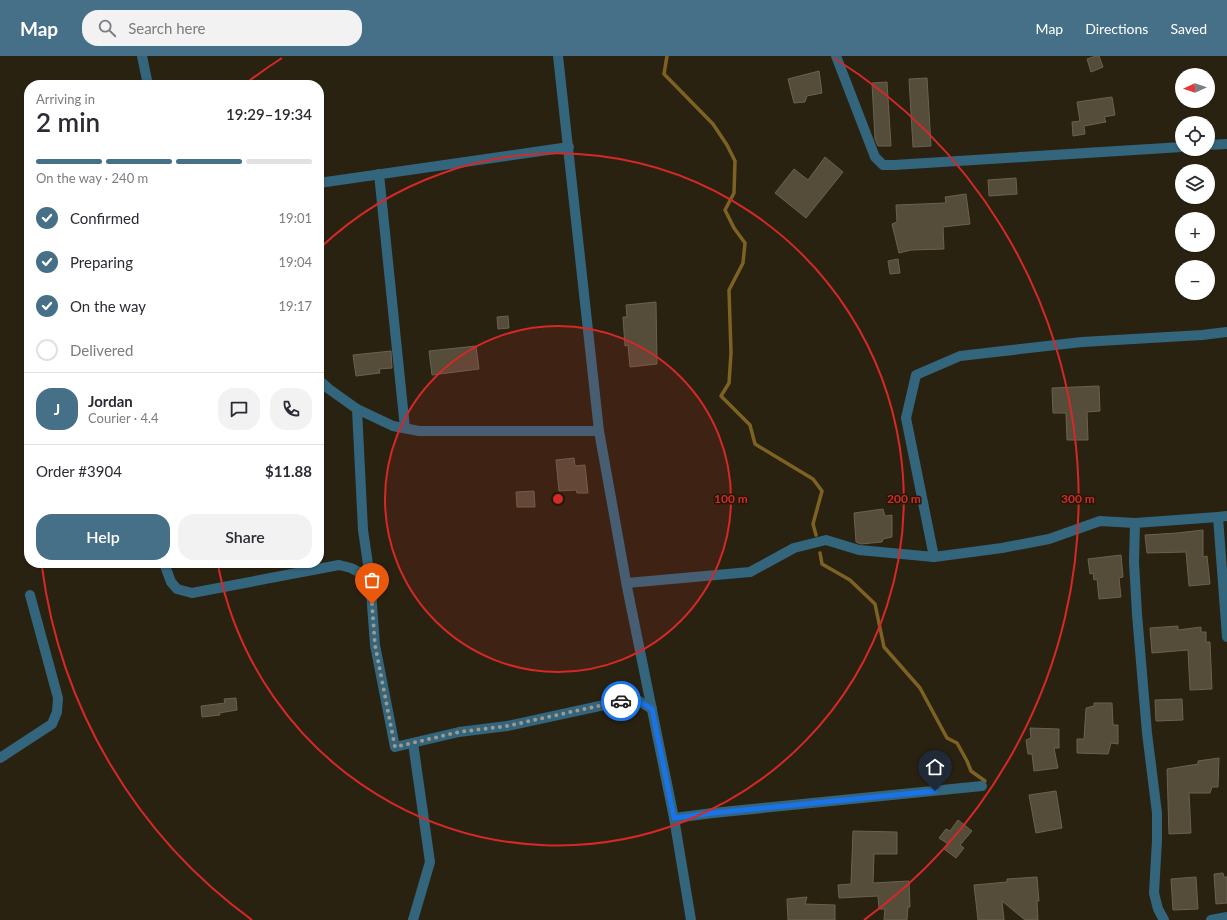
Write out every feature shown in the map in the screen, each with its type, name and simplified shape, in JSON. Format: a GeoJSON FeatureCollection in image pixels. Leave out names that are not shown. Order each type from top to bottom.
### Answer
{"type":"FeatureCollection","features":[{"type":"Feature","properties":{"kind":"street"},"geometry":{"type":"LineString","coordinates":[[142,56],[147,80]]}},
{"type":"Feature","properties":{"kind":"street"},"geometry":{"type":"LineString","coordinates":[[558,56],[599,431],[627,583],[674,818],[691,920]]}},
{"type":"Feature","properties":{"kind":"street"},"geometry":{"type":"LineString","coordinates":[[836,56],[875,157],[883,165],[1175,147]]}},
{"type":"Feature","properties":{"kind":"street"},"geometry":{"type":"LineString","coordinates":[[1215,145],[1227,144]]}},
{"type":"Feature","properties":{"kind":"street"},"geometry":{"type":"LineString","coordinates":[[324,182],[568,147]]}},
{"type":"Feature","properties":{"kind":"street"},"geometry":{"type":"LineString","coordinates":[[379,174],[405,428]]}},
{"type":"Feature","properties":{"kind":"street"},"geometry":{"type":"LineString","coordinates":[[934,556],[906,418],[916,375],[960,356],[1082,342],[1202,335],[1227,332]]}},
{"type":"Feature","properties":{"kind":"street"},"geometry":{"type":"LineString","coordinates":[[324,384],[356,409],[394,426],[418,431],[599,431]]}},
{"type":"Feature","properties":{"kind":"street"},"geometry":{"type":"LineString","coordinates":[[356,409],[363,530],[370,578],[375,645],[395,747],[459,732],[507,726],[632,699],[639,701],[652,709]]}},
{"type":"Feature","properties":{"kind":"street"},"geometry":{"type":"LineString","coordinates":[[627,583],[750,572],[794,548],[826,540],[859,550],[934,556],[1002,548],[1049,539],[1100,521],[1135,523],[1223,516],[1227,637]]}},
{"type":"Feature","properties":{"kind":"street"},"geometry":{"type":"LineString","coordinates":[[1135,523],[1134,562],[1137,614],[1147,733],[1157,813],[1154,893],[1158,909],[1164,920]]}},
{"type":"Feature","properties":{"kind":"street"},"geometry":{"type":"LineString","coordinates":[[324,568],[339,565],[351,568],[370,578]]}},
{"type":"Feature","properties":{"kind":"street"},"geometry":{"type":"LineString","coordinates":[[166,568],[171,582],[177,589],[192,593],[323,568]]}},
{"type":"Feature","properties":{"kind":"street"},"geometry":{"type":"LineString","coordinates":[[0,758],[52,724],[57,712],[58,698],[30,595]]}},
{"type":"Feature","properties":{"kind":"street"},"geometry":{"type":"LineString","coordinates":[[413,743],[430,862],[413,920]]}},
{"type":"Feature","properties":{"kind":"street"},"geometry":{"type":"LineString","coordinates":[[674,818],[982,786]]}},
{"type":"Feature","properties":{"kind":"street"},"geometry":{"type":"LineString","coordinates":[[1211,920],[1227,917]]}},
{"type":"Feature","properties":{"kind":"building"},"geometry":{"type":"Polygon","coordinates":[[[1099,56],[1103,67],[1091,72],[1087,59],[1099,56]]]}},
{"type":"Feature","properties":{"kind":"building"},"geometry":{"type":"Polygon","coordinates":[[[819,71],[822,93],[807,96],[805,102],[794,103],[788,79],[819,71]]]}},
{"type":"Feature","properties":{"kind":"building"},"geometry":{"type":"Polygon","coordinates":[[[927,78],[931,146],[913,147],[909,79],[927,78]]]}},
{"type":"Feature","properties":{"kind":"building"},"geometry":{"type":"Polygon","coordinates":[[[887,82],[891,146],[878,146],[875,139],[872,83],[887,82]]]}},
{"type":"Feature","properties":{"kind":"building"},"geometry":{"type":"Polygon","coordinates":[[[1112,97],[1115,115],[1104,117],[1106,122],[1084,126],[1085,134],[1073,136],[1072,122],[1080,121],[1077,102],[1112,97]]]}},
{"type":"Feature","properties":{"kind":"building"},"geometry":{"type":"Polygon","coordinates":[[[825,157],[843,172],[806,218],[775,193],[794,169],[808,180],[825,157]]]}},
{"type":"Feature","properties":{"kind":"building"},"geometry":{"type":"Polygon","coordinates":[[[1016,178],[1017,194],[989,196],[988,180],[1016,178]]]}},
{"type":"Feature","properties":{"kind":"building"},"geometry":{"type":"Polygon","coordinates":[[[966,194],[970,224],[943,227],[944,249],[911,250],[899,253],[892,224],[897,222],[896,205],[946,203],[945,197],[966,194]]]}},
{"type":"Feature","properties":{"kind":"building"},"geometry":{"type":"Polygon","coordinates":[[[898,259],[900,273],[890,274],[888,261],[898,259]]]}},
{"type":"Feature","properties":{"kind":"building"},"geometry":{"type":"Polygon","coordinates":[[[656,302],[657,364],[630,367],[628,345],[625,346],[623,317],[627,317],[626,305],[656,302]]]}},
{"type":"Feature","properties":{"kind":"building"},"geometry":{"type":"Polygon","coordinates":[[[508,316],[509,328],[498,329],[497,317],[508,316]]]}},
{"type":"Feature","properties":{"kind":"building"},"geometry":{"type":"Polygon","coordinates":[[[476,346],[479,369],[432,375],[429,351],[476,346]]]}},
{"type":"Feature","properties":{"kind":"building"},"geometry":{"type":"Polygon","coordinates":[[[391,351],[392,368],[379,369],[380,373],[356,376],[353,355],[391,351]]]}},
{"type":"Feature","properties":{"kind":"building"},"geometry":{"type":"Polygon","coordinates":[[[1099,386],[1100,411],[1087,412],[1088,440],[1067,440],[1066,413],[1053,413],[1052,388],[1099,386]]]}},
{"type":"Feature","properties":{"kind":"building"},"geometry":{"type":"Polygon","coordinates":[[[574,458],[575,466],[585,465],[588,493],[577,493],[576,490],[559,491],[556,460],[574,458]]]}},
{"type":"Feature","properties":{"kind":"building"},"geometry":{"type":"Polygon","coordinates":[[[534,491],[535,507],[517,507],[516,492],[534,491]]]}},
{"type":"Feature","properties":{"kind":"building"},"geometry":{"type":"Polygon","coordinates":[[[883,509],[885,516],[892,515],[892,537],[883,539],[882,542],[861,544],[856,542],[854,513],[883,509]]]}},
{"type":"Feature","properties":{"kind":"building"},"geometry":{"type":"Polygon","coordinates":[[[1203,530],[1203,557],[1207,556],[1210,584],[1189,586],[1186,552],[1147,553],[1145,535],[1203,530]]]}},
{"type":"Feature","properties":{"kind":"building"},"geometry":{"type":"Polygon","coordinates":[[[1121,555],[1123,577],[1119,578],[1121,597],[1099,599],[1097,579],[1094,580],[1093,573],[1090,574],[1088,559],[1121,555]]]}},
{"type":"Feature","properties":{"kind":"building"},"geometry":{"type":"Polygon","coordinates":[[[1178,626],[1178,630],[1201,627],[1201,632],[1206,632],[1206,642],[1210,642],[1212,689],[1190,690],[1188,650],[1152,653],[1150,628],[1178,626]]]}},
{"type":"Feature","properties":{"kind":"building"},"geometry":{"type":"Polygon","coordinates":[[[236,698],[237,710],[219,713],[220,715],[202,717],[201,706],[225,703],[224,699],[236,698]]]}},
{"type":"Feature","properties":{"kind":"building"},"geometry":{"type":"Polygon","coordinates":[[[1182,699],[1183,720],[1156,721],[1155,700],[1182,699]]]}},
{"type":"Feature","properties":{"kind":"building"},"geometry":{"type":"Polygon","coordinates":[[[1094,703],[1112,703],[1113,725],[1118,725],[1118,744],[1111,743],[1108,754],[1077,753],[1077,739],[1084,739],[1086,708],[1094,706],[1094,703]]]}},
{"type":"Feature","properties":{"kind":"building"},"geometry":{"type":"Polygon","coordinates":[[[1030,728],[1059,729],[1059,748],[1054,748],[1058,768],[1034,771],[1032,754],[1028,754],[1026,740],[1031,738],[1030,728]]]}},
{"type":"Feature","properties":{"kind":"building"},"geometry":{"type":"Polygon","coordinates":[[[1219,758],[1218,787],[1212,787],[1210,793],[1189,793],[1191,833],[1169,834],[1167,769],[1198,764],[1198,761],[1219,758]]]}},
{"type":"Feature","properties":{"kind":"building"},"geometry":{"type":"Polygon","coordinates":[[[1056,791],[1062,828],[1036,833],[1029,795],[1056,791]]]}},
{"type":"Feature","properties":{"kind":"building"},"geometry":{"type":"Polygon","coordinates":[[[958,820],[972,831],[960,845],[964,848],[956,858],[944,849],[948,844],[939,838],[946,829],[950,831],[958,820]]]}},
{"type":"Feature","properties":{"kind":"building"},"geometry":{"type":"Polygon","coordinates":[[[853,831],[897,832],[897,854],[874,854],[873,883],[909,881],[910,907],[908,907],[907,920],[884,920],[885,909],[879,909],[878,896],[839,898],[838,885],[851,884],[853,831]]]}},
{"type":"Feature","properties":{"kind":"building"},"geometry":{"type":"Polygon","coordinates":[[[1223,873],[1224,877],[1227,877],[1227,903],[1216,904],[1214,874],[1223,873]]]}},
{"type":"Feature","properties":{"kind":"building"},"geometry":{"type":"Polygon","coordinates":[[[1037,877],[1039,901],[1037,901],[1038,920],[1025,920],[1002,901],[1004,920],[978,920],[974,885],[1007,882],[1007,879],[1037,877]]]}},
{"type":"Feature","properties":{"kind":"building"},"geometry":{"type":"Polygon","coordinates":[[[1196,877],[1198,909],[1173,910],[1171,879],[1196,877]]]}},
{"type":"Feature","properties":{"kind":"building"},"geometry":{"type":"Polygon","coordinates":[[[807,897],[805,904],[835,905],[835,920],[788,920],[787,899],[807,897]]]}},
{"type":"Feature","properties":{"kind":"waterway"},"geometry":{"type":"LineString","coordinates":[[667,56],[664,74],[713,124],[727,145],[735,161],[734,193],[725,210],[734,228],[745,243],[743,263],[729,290],[731,353],[729,383],[721,396],[750,425],[755,444],[813,479],[822,491],[813,524],[816,535]]}},
{"type":"Feature","properties":{"kind":"waterway"},"geometry":{"type":"LineString","coordinates":[[820,553],[822,564],[850,580],[875,604],[884,647],[920,688],[947,738],[957,743],[971,771],[985,781]]}},
{"type":"Feature","properties":{"kind":"way so far"},"geometry":{"type":"LineString","coordinates":[[372,604],[375,645],[395,747],[459,732],[507,726],[621,701]]}},
{"type":"Feature","properties":{"kind":"route"},"geometry":{"type":"LineString","coordinates":[[621,701],[632,699],[639,701],[652,709],[674,818],[935,791]]}}]}
